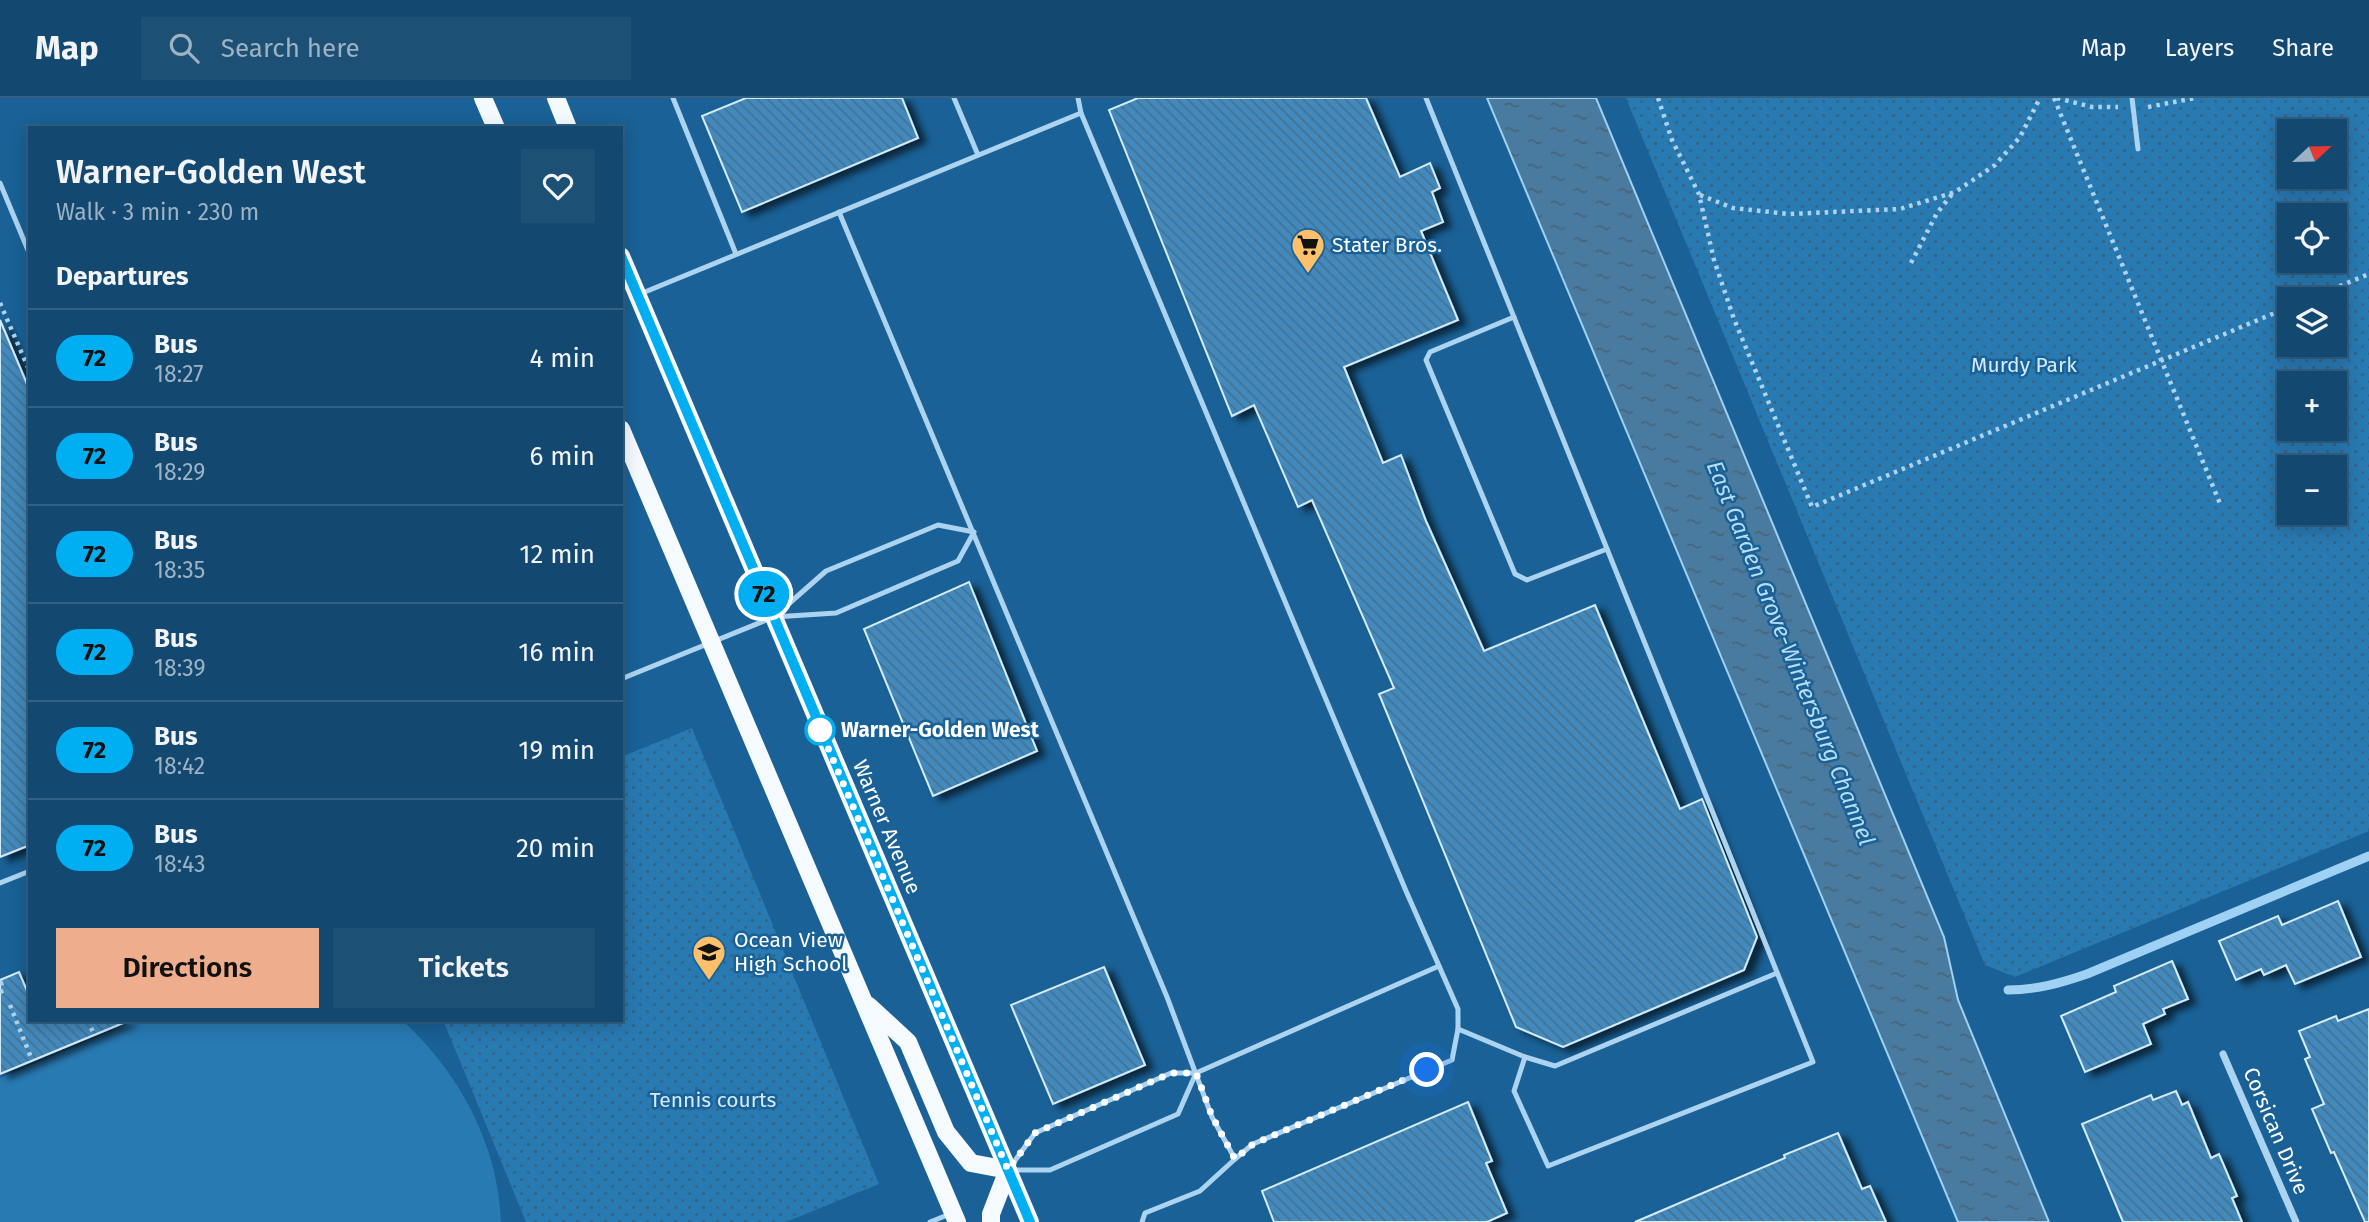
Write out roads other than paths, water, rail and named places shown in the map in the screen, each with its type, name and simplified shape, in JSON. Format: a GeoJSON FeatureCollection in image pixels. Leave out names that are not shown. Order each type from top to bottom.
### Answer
{"type":"FeatureCollection","features":[{"type":"Feature","properties":{"kind":"main road"},"geometry":{"type":"LineString","coordinates":[[483,98],[495,126]]}},
{"type":"Feature","properties":{"kind":"main road"},"geometry":{"type":"LineString","coordinates":[[556,98],[567,126]]}},
{"type":"Feature","properties":{"kind":"main road","name":"Warner Avenue"},"geometry":{"type":"LineString","coordinates":[[623,262],[1030,1222]]}},
{"type":"Feature","properties":{"kind":"main road"},"geometry":{"type":"LineString","coordinates":[[623,434],[955,1217]]}},
{"type":"Feature","properties":{"kind":"main road"},"geometry":{"type":"LineString","coordinates":[[864,1001],[908,1042],[946,1132],[971,1163],[1008,1170],[991,1214],[991,1222]]}},
{"type":"Feature","properties":{"kind":"street","name":"Corsican Drive"},"geometry":{"type":"LineString","coordinates":[[2223,1054],[2296,1222]]}},
{"type":"Feature","properties":{"kind":"lane"},"geometry":{"type":"LineString","coordinates":[[673,98],[736,254]]}},
{"type":"Feature","properties":{"kind":"lane"},"geometry":{"type":"LineString","coordinates":[[954,98],[978,155]]}},
{"type":"Feature","properties":{"kind":"lane"},"geometry":{"type":"LineString","coordinates":[[1078,98],[1081,113],[1458,1009],[1458,1029],[1452,1060],[1253,1144],[1200,1191],[1145,1213],[1142,1222]]}},
{"type":"Feature","properties":{"kind":"lane"},"geometry":{"type":"LineString","coordinates":[[1426,98],[1813,1062],[1548,1167],[1514,1091],[1525,1057]]}},
{"type":"Feature","properties":{"kind":"lane"},"geometry":{"type":"LineString","coordinates":[[2132,98],[2138,149]]}},
{"type":"Feature","properties":{"kind":"lane"},"geometry":{"type":"LineString","coordinates":[[637,295],[1081,113]]}},
{"type":"Feature","properties":{"kind":"lane"},"geometry":{"type":"LineString","coordinates":[[0,183],[28,250]]}},
{"type":"Feature","properties":{"kind":"lane"},"geometry":{"type":"LineString","coordinates":[[839,212],[1167,997],[1212,1116],[1235,1159]]}},
{"type":"Feature","properties":{"kind":"lane"},"geometry":{"type":"LineString","coordinates":[[1514,317],[1430,352],[1426,360],[1515,574],[1527,580],[1607,548]]}},
{"type":"Feature","properties":{"kind":"lane"},"geometry":{"type":"LineString","coordinates":[[774,617],[826,571],[938,525],[974,532]]}},
{"type":"Feature","properties":{"kind":"lane"},"geometry":{"type":"LineString","coordinates":[[623,678],[774,617],[836,613],[958,561],[974,532]]}},
{"type":"Feature","properties":{"kind":"lane"},"geometry":{"type":"LineString","coordinates":[[0,883],[28,872]]}},
{"type":"Feature","properties":{"kind":"lane"},"geometry":{"type":"LineString","coordinates":[[1008,1170],[1035,1133],[1171,1073],[1196,1073],[1439,966]]}},
{"type":"Feature","properties":{"kind":"lane"},"geometry":{"type":"LineString","coordinates":[[1458,1029],[1525,1057],[1555,1066],[1777,973]]}},
{"type":"Feature","properties":{"kind":"lane"},"geometry":{"type":"LineString","coordinates":[[1008,1170],[1050,1170],[1178,1114],[1196,1073]]}},
{"type":"Feature","properties":{"kind":"lane"},"geometry":{"type":"LineString","coordinates":[[930,1222],[955,1217]]}},
{"type":"Feature","properties":{"kind":"water","name":"East Garden Grove-Wintersburg Channel"},"geometry":{"type":"Polygon","coordinates":[[[1487,98],[1596,98],[1944,937],[1958,1000],[2049,1222],[1958,1222],[1487,98]]]}},
{"type":"Feature","properties":{"kind":"waterway"},"geometry":{"type":"LineString","coordinates":[[2008,990],[2048,985],[2087,974],[2369,856]]}},
{"type":"Feature","properties":{"kind":"place","name":"Stater Bros."},"geometry":{"type":"Point","coordinates":[1308,275]}},
{"type":"Feature","properties":{"kind":"place","name":"Warner-Golden West"},"geometry":{"type":"Point","coordinates":[820,730]}},
{"type":"Feature","properties":{"kind":"place","name":"Ocean View High School"},"geometry":{"type":"Point","coordinates":[709,982]}},
{"type":"Feature","properties":{"kind":"park label","name":"Murdy Park"},"geometry":{"type":"Point","coordinates":[2024,365]}},
{"type":"Feature","properties":{"kind":"park label","name":"Tennis courts"},"geometry":{"type":"Point","coordinates":[713,1100]}}]}
